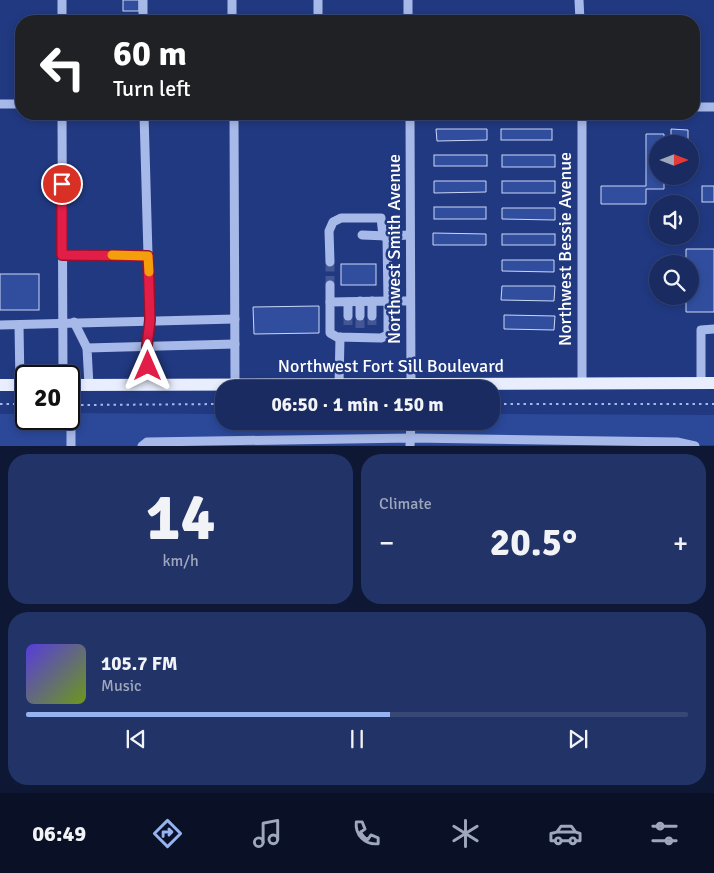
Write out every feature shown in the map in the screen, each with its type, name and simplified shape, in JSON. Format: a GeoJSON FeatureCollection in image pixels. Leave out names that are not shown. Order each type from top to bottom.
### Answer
{"type":"FeatureCollection","features":[{"type":"Feature","properties":{"kind":"main road","name":"Northwest Fort Sill Boulevard"},"geometry":{"type":"LineString","coordinates":[[500,385],[708,383]]}},
{"type":"Feature","properties":{"kind":"main road","name":"Northwest Fort Sill Boulevard"},"geometry":{"type":"LineString","coordinates":[[80,384],[89,386],[215,384]]}},
{"type":"Feature","properties":{"kind":"main road"},"geometry":{"type":"LineString","coordinates":[[0,385],[15,385]]}},
{"type":"Feature","properties":{"kind":"street"},"geometry":{"type":"LineString","coordinates":[[62,0],[62,15]]}},
{"type":"Feature","properties":{"kind":"street"},"geometry":{"type":"LineString","coordinates":[[143,0],[143,15]]}},
{"type":"Feature","properties":{"kind":"street"},"geometry":{"type":"LineString","coordinates":[[232,0],[232,15]]}},
{"type":"Feature","properties":{"kind":"street"},"geometry":{"type":"LineString","coordinates":[[318,0],[318,15]]}},
{"type":"Feature","properties":{"kind":"street"},"geometry":{"type":"LineString","coordinates":[[408,0],[408,15]]}},
{"type":"Feature","properties":{"kind":"street"},"geometry":{"type":"LineString","coordinates":[[579,0],[580,15]]}},
{"type":"Feature","properties":{"kind":"street"},"geometry":{"type":"LineString","coordinates":[[0,104],[15,104]]}},
{"type":"Feature","properties":{"kind":"street"},"geometry":{"type":"LineString","coordinates":[[700,107],[714,107]]}},
{"type":"Feature","properties":{"kind":"street"},"geometry":{"type":"LineString","coordinates":[[62,120],[62,323],[66,365]]}},
{"type":"Feature","properties":{"kind":"street"},"geometry":{"type":"LineString","coordinates":[[144,120],[150,320],[147,346],[149,385]]}},
{"type":"Feature","properties":{"kind":"street"},"geometry":{"type":"LineString","coordinates":[[234,120],[235,380]]}},
{"type":"Feature","properties":{"kind":"street","name":"Northwest Smith Avenue"},"geometry":{"type":"LineString","coordinates":[[410,120],[411,380]]}},
{"type":"Feature","properties":{"kind":"street","name":"Northwest Bessie Avenue"},"geometry":{"type":"LineString","coordinates":[[582,120],[582,384]]}},
{"type":"Feature","properties":{"kind":"street"},"geometry":{"type":"LineString","coordinates":[[330,262],[329,231],[333,222],[341,218],[381,218],[385,236],[388,335],[381,338],[360,338],[345,334],[336,337],[330,333],[330,285]]}},
{"type":"Feature","properties":{"kind":"street"},"geometry":{"type":"LineString","coordinates":[[362,235],[410,235]]}},
{"type":"Feature","properties":{"kind":"street"},"geometry":{"type":"LineString","coordinates":[[62,255],[148,256]]}},
{"type":"Feature","properties":{"kind":"street"},"geometry":{"type":"LineString","coordinates":[[372,301],[372,316]]}},
{"type":"Feature","properties":{"kind":"street"},"geometry":{"type":"LineString","coordinates":[[330,302],[410,301]]}},
{"type":"Feature","properties":{"kind":"street"},"geometry":{"type":"LineString","coordinates":[[348,302],[348,316]]}},
{"type":"Feature","properties":{"kind":"street"},"geometry":{"type":"LineString","coordinates":[[360,302],[360,316]]}},
{"type":"Feature","properties":{"kind":"street"},"geometry":{"type":"LineString","coordinates":[[0,325],[235,319]]}},
{"type":"Feature","properties":{"kind":"street"},"geometry":{"type":"LineString","coordinates":[[74,322],[88,348],[89,386]]}},
{"type":"Feature","properties":{"kind":"street"},"geometry":{"type":"LineString","coordinates":[[19,325],[22,365]]}},
{"type":"Feature","properties":{"kind":"street"},"geometry":{"type":"LineString","coordinates":[[360,328],[360,338]]}},
{"type":"Feature","properties":{"kind":"street"},"geometry":{"type":"LineString","coordinates":[[372,328],[372,338]]}},
{"type":"Feature","properties":{"kind":"street"},"geometry":{"type":"LineString","coordinates":[[708,383],[701,330],[714,329]]}},
{"type":"Feature","properties":{"kind":"street"},"geometry":{"type":"LineString","coordinates":[[339,380],[345,334]]}},
{"type":"Feature","properties":{"kind":"street"},"geometry":{"type":"LineString","coordinates":[[88,348],[235,344]]}},
{"type":"Feature","properties":{"kind":"street"},"geometry":{"type":"LineString","coordinates":[[71,430],[71,446]]}},
{"type":"Feature","properties":{"kind":"street"},"geometry":{"type":"LineString","coordinates":[[142,446],[146,442],[677,442],[696,446]]}},
{"type":"Feature","properties":{"kind":"path"},"geometry":{"type":"LineString","coordinates":[[0,404],[15,404]]}},
{"type":"Feature","properties":{"kind":"path"},"geometry":{"type":"LineString","coordinates":[[80,405],[215,404]]}},
{"type":"Feature","properties":{"kind":"path"},"geometry":{"type":"LineString","coordinates":[[500,404],[714,404]]}},
{"type":"Feature","properties":{"kind":"shaded area"},"geometry":{"type":"Polygon","coordinates":[[[80,413],[215,414],[215,430],[500,430],[500,414],[714,415],[714,445],[0,446],[0,414],[15,414],[15,430],[80,430],[80,413]]]}},
{"type":"Feature","properties":{"kind":"building"},"geometry":{"type":"Polygon","coordinates":[[[123,0],[139,0],[139,11],[123,11],[123,0]]]}},
{"type":"Feature","properties":{"kind":"building"},"geometry":{"type":"Polygon","coordinates":[[[436,129],[487,129],[487,140],[437,141],[436,129]]]}},
{"type":"Feature","properties":{"kind":"building"},"geometry":{"type":"Polygon","coordinates":[[[501,129],[552,129],[552,140],[501,140],[501,129]]]}},
{"type":"Feature","properties":{"kind":"building"},"geometry":{"type":"Polygon","coordinates":[[[671,129],[688,130],[688,135],[671,135],[671,129]]]}},
{"type":"Feature","properties":{"kind":"building"},"geometry":{"type":"Polygon","coordinates":[[[646,134],[664,134],[649,135],[649,185],[664,185],[664,189],[646,189],[646,204],[601,204],[601,186],[646,186],[646,134]]]}},
{"type":"Feature","properties":{"kind":"building"},"geometry":{"type":"Polygon","coordinates":[[[434,155],[487,155],[487,166],[434,166],[434,155]]]}},
{"type":"Feature","properties":{"kind":"building"},"geometry":{"type":"Polygon","coordinates":[[[502,155],[555,155],[555,167],[502,167],[502,155]]]}},
{"type":"Feature","properties":{"kind":"building"},"geometry":{"type":"Polygon","coordinates":[[[434,181],[486,181],[486,192],[434,193],[434,181]]]}},
{"type":"Feature","properties":{"kind":"building"},"geometry":{"type":"Polygon","coordinates":[[[502,181],[555,181],[555,193],[502,193],[502,181]]]}},
{"type":"Feature","properties":{"kind":"building"},"geometry":{"type":"Polygon","coordinates":[[[702,186],[714,186],[714,202],[702,202],[702,186]]]}},
{"type":"Feature","properties":{"kind":"building"},"geometry":{"type":"Polygon","coordinates":[[[434,207],[486,207],[486,219],[434,219],[434,207]]]}},
{"type":"Feature","properties":{"kind":"building"},"geometry":{"type":"Polygon","coordinates":[[[502,208],[555,208],[555,220],[502,219],[502,208]]]}},
{"type":"Feature","properties":{"kind":"building"},"geometry":{"type":"Polygon","coordinates":[[[433,233],[486,234],[486,245],[433,245],[433,233]]]}},
{"type":"Feature","properties":{"kind":"building"},"geometry":{"type":"Polygon","coordinates":[[[502,234],[555,234],[555,245],[502,245],[502,234]]]}},
{"type":"Feature","properties":{"kind":"building"},"geometry":{"type":"Polygon","coordinates":[[[686,249],[714,249],[714,312],[686,312],[686,305],[699,305],[699,255],[686,255],[686,249]]]}},
{"type":"Feature","properties":{"kind":"building"},"geometry":{"type":"Polygon","coordinates":[[[502,260],[554,260],[554,272],[502,271],[502,260]]]}},
{"type":"Feature","properties":{"kind":"building"},"geometry":{"type":"Polygon","coordinates":[[[341,264],[376,264],[376,285],[341,285],[341,264]]]}},
{"type":"Feature","properties":{"kind":"building"},"geometry":{"type":"Polygon","coordinates":[[[0,274],[39,274],[39,310],[0,310],[0,274]]]}},
{"type":"Feature","properties":{"kind":"building"},"geometry":{"type":"Polygon","coordinates":[[[502,286],[555,286],[554,301],[501,300],[502,286]]]}},
{"type":"Feature","properties":{"kind":"building"},"geometry":{"type":"Polygon","coordinates":[[[319,306],[319,333],[254,334],[253,307],[319,306]]]}},
{"type":"Feature","properties":{"kind":"building"},"geometry":{"type":"Polygon","coordinates":[[[504,315],[555,316],[554,330],[504,329],[504,315]]]}},
{"type":"Feature","properties":{"kind":"tunnel"},"geometry":{"type":"LineString","coordinates":[[330,262],[330,285]]}},
{"type":"Feature","properties":{"kind":"tunnel"},"geometry":{"type":"LineString","coordinates":[[348,316],[348,328]]}},
{"type":"Feature","properties":{"kind":"tunnel"},"geometry":{"type":"LineString","coordinates":[[360,316],[360,328]]}},
{"type":"Feature","properties":{"kind":"tunnel"},"geometry":{"type":"LineString","coordinates":[[372,316],[372,328]]}},
{"type":"Feature","properties":{"kind":"slow traffic"},"geometry":{"type":"LineString","coordinates":[[112,255],[148,256],[149,272]]}},
{"type":"Feature","properties":{"kind":"route"},"geometry":{"type":"LineString","coordinates":[[62,184],[62,255],[148,256],[150,320],[147,346],[148,366]]}}]}
